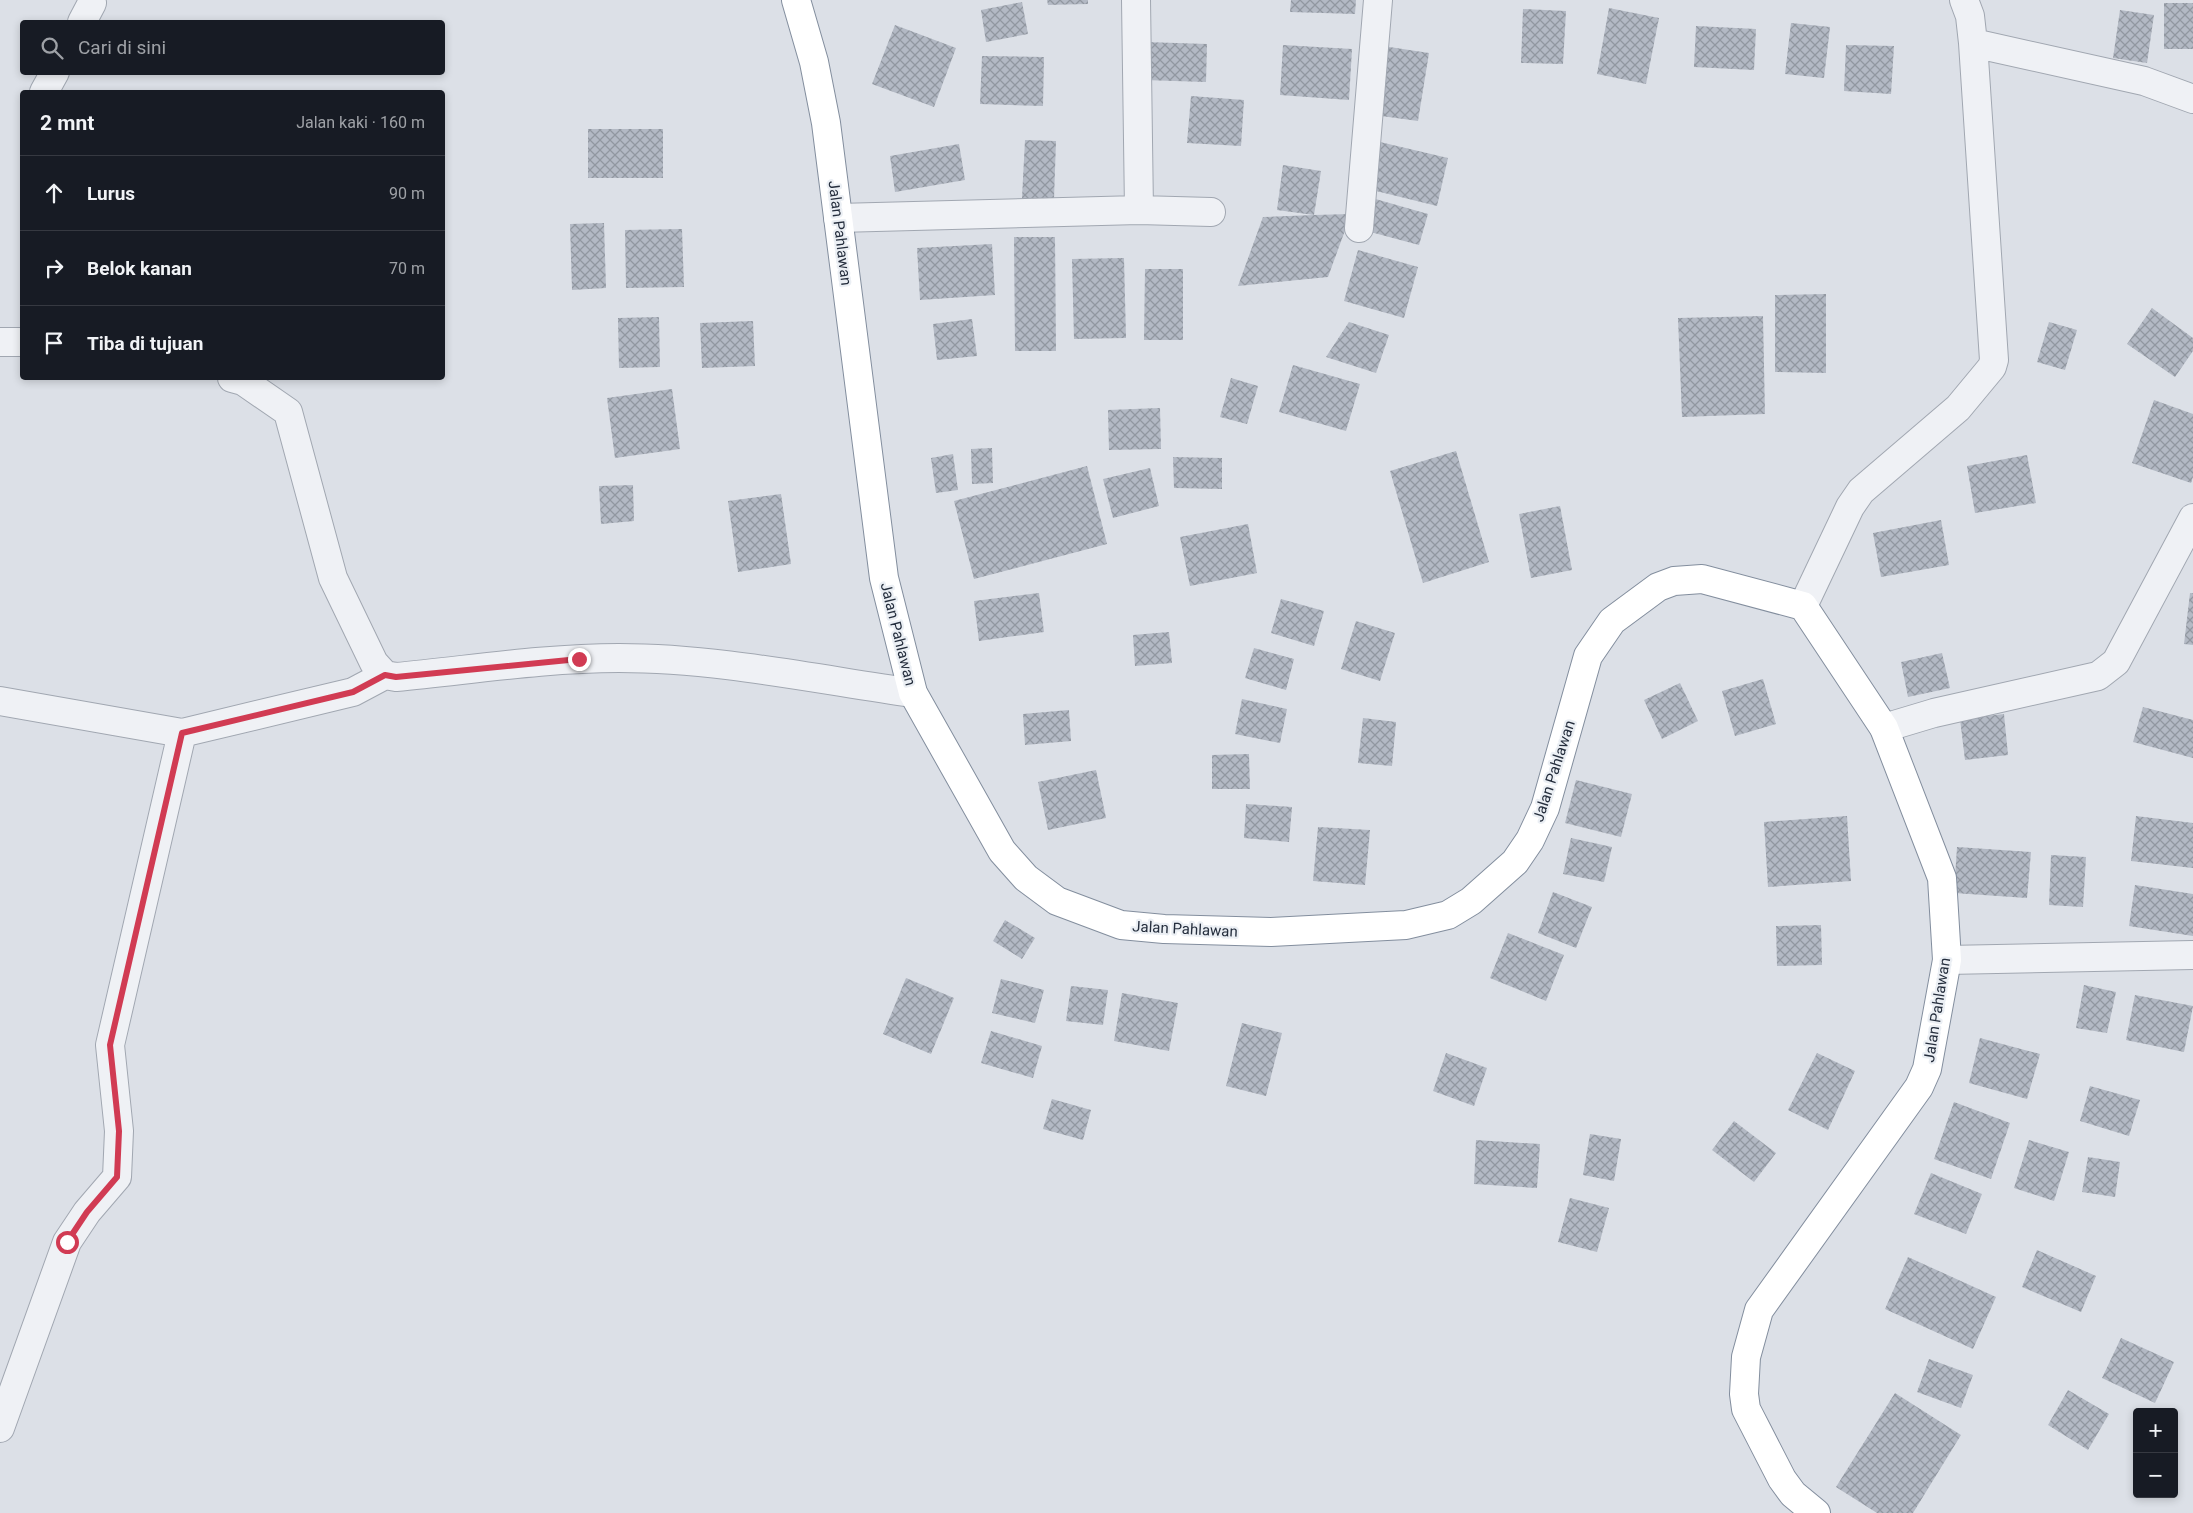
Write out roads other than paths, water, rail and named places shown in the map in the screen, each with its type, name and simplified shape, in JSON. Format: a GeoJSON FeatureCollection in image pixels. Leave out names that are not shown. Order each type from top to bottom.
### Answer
{"type":"FeatureCollection","features":[{"type":"Feature","properties":{"kind":"highway","name":"Jalan Pahlawan"},"geometry":{"type":"LineString","coordinates":[[796,0],[814,62],[826,123],[884,578],[913,693],[1002,851],[1026,878],[1057,902],[1121,925],[1164,929],[1271,932],[1406,925],[1448,915],[1471,901],[1515,862],[1530,840],[1545,808],[1588,656],[1595,643],[1612,621],[1658,587],[1674,581],[1702,579],[1803,606],[1884,728],[1942,878],[1947,960],[1927,1069],[1922,1083],[1759,1310],[1746,1357],[1744,1394],[1746,1409],[1782,1479],[1793,1494],[1816,1513]]}},
{"type":"Feature","properties":{"kind":"street"},"geometry":{"type":"LineString","coordinates":[[1136,0],[1139,210]]}},
{"type":"Feature","properties":{"kind":"street"},"geometry":{"type":"LineString","coordinates":[[1359,228],[1378,0]]}},
{"type":"Feature","properties":{"kind":"street"},"geometry":{"type":"LineString","coordinates":[[1803,606],[1850,507],[1861,491],[1958,408],[1992,367],[1994,360],[1973,43],[1970,16],[1964,0]]}},
{"type":"Feature","properties":{"kind":"street"},"geometry":{"type":"LineString","coordinates":[[1973,43],[2144,81],[2193,99]]}},
{"type":"Feature","properties":{"kind":"street"},"geometry":{"type":"LineString","coordinates":[[45,90],[53,75]]}},
{"type":"Feature","properties":{"kind":"street"},"geometry":{"type":"LineString","coordinates":[[838,218],[1139,210],[1211,212]]}},
{"type":"Feature","properties":{"kind":"street"},"geometry":{"type":"LineString","coordinates":[[0,342],[20,342]]}},
{"type":"Feature","properties":{"kind":"street"},"geometry":{"type":"LineString","coordinates":[[239,380],[288,412],[333,578],[374,663],[385,675],[396,677],[579,659],[628,658],[693,661],[913,693]]}},
{"type":"Feature","properties":{"kind":"street"},"geometry":{"type":"LineString","coordinates":[[1884,728],[1934,713],[2098,676],[2116,662],[2193,518]]}},
{"type":"Feature","properties":{"kind":"street"},"geometry":{"type":"LineString","coordinates":[[0,701],[182,733],[353,692],[385,675]]}},
{"type":"Feature","properties":{"kind":"street"},"geometry":{"type":"LineString","coordinates":[[0,1428],[67,1242],[87,1212],[117,1177],[119,1131],[110,1045],[182,733]]}},
{"type":"Feature","properties":{"kind":"street"},"geometry":{"type":"LineString","coordinates":[[1947,960],[2193,955]]}}]}
